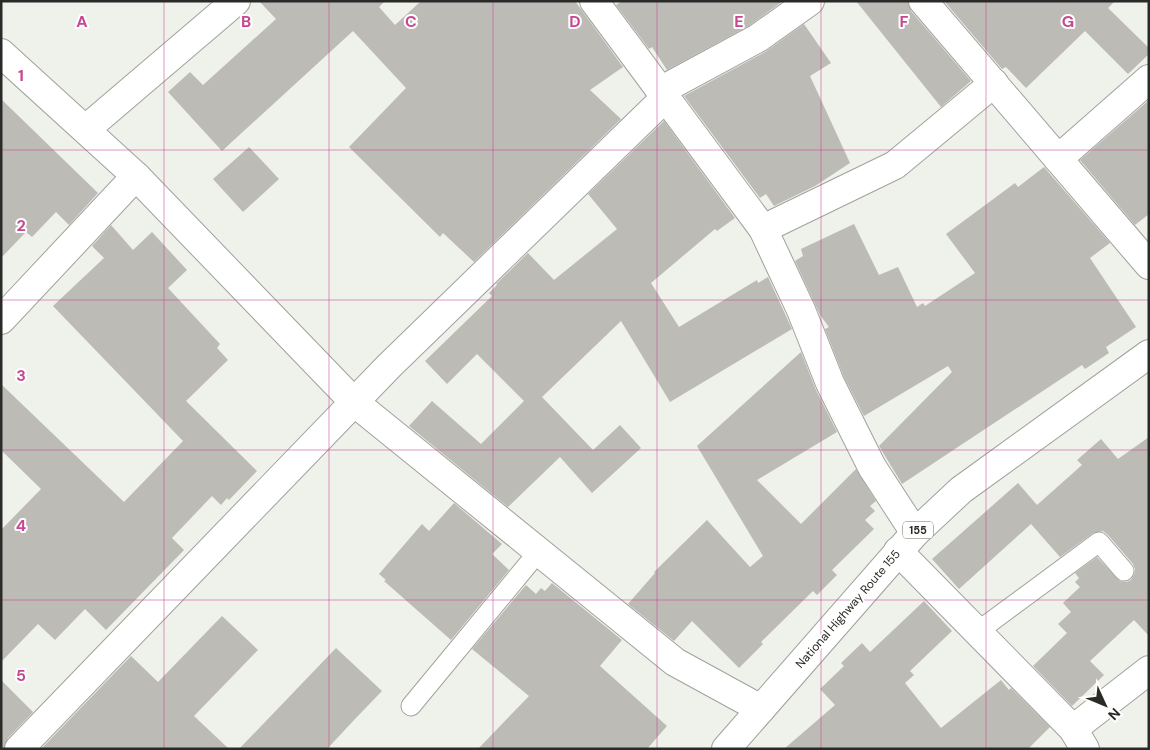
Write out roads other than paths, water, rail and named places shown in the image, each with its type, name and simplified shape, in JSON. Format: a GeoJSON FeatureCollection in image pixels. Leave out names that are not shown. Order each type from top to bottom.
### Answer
{"type":"FeatureCollection","features":[{"type":"Feature","properties":{"kind":"main road"},"geometry":{"type":"LineString","coordinates":[[86,129],[236,1]]}},
{"type":"Feature","properties":{"kind":"main road"},"geometry":{"type":"LineString","coordinates":[[594,1],[763,229],[801,310],[834,391],[872,467],[906,542],[978,632],[1079,739],[1149,670]]}},
{"type":"Feature","properties":{"kind":"main road"},"geometry":{"type":"LineString","coordinates":[[19,749],[354,402],[662,95],[758,38],[810,1]]}},
{"type":"Feature","properties":{"kind":"main road"},"geometry":{"type":"LineString","coordinates":[[923,1],[1149,265]]}},
{"type":"Feature","properties":{"kind":"main road"},"geometry":{"type":"LineString","coordinates":[[1,53],[136,176],[354,402],[675,662],[760,709]]}},
{"type":"Feature","properties":{"kind":"main road"},"geometry":{"type":"LineString","coordinates":[[1058,159],[1149,79]]}},
{"type":"Feature","properties":{"kind":"main road"},"geometry":{"type":"LineString","coordinates":[[763,229],[894,165],[994,83]]}},
{"type":"Feature","properties":{"kind":"main road"},"geometry":{"type":"LineString","coordinates":[[1,320],[136,176]]}},
{"type":"Feature","properties":{"kind":"main road","name":"National Highway Route 155"},"geometry":{"type":"LineString","coordinates":[[737,745],[760,709],[906,542],[961,490],[1149,354]]}},
{"type":"Feature","properties":{"kind":"lane"},"geometry":{"type":"LineString","coordinates":[[978,632],[1099,542],[1124,571]]}},
{"type":"Feature","properties":{"kind":"lane"},"geometry":{"type":"LineString","coordinates":[[411,706],[539,551]]}}]}
